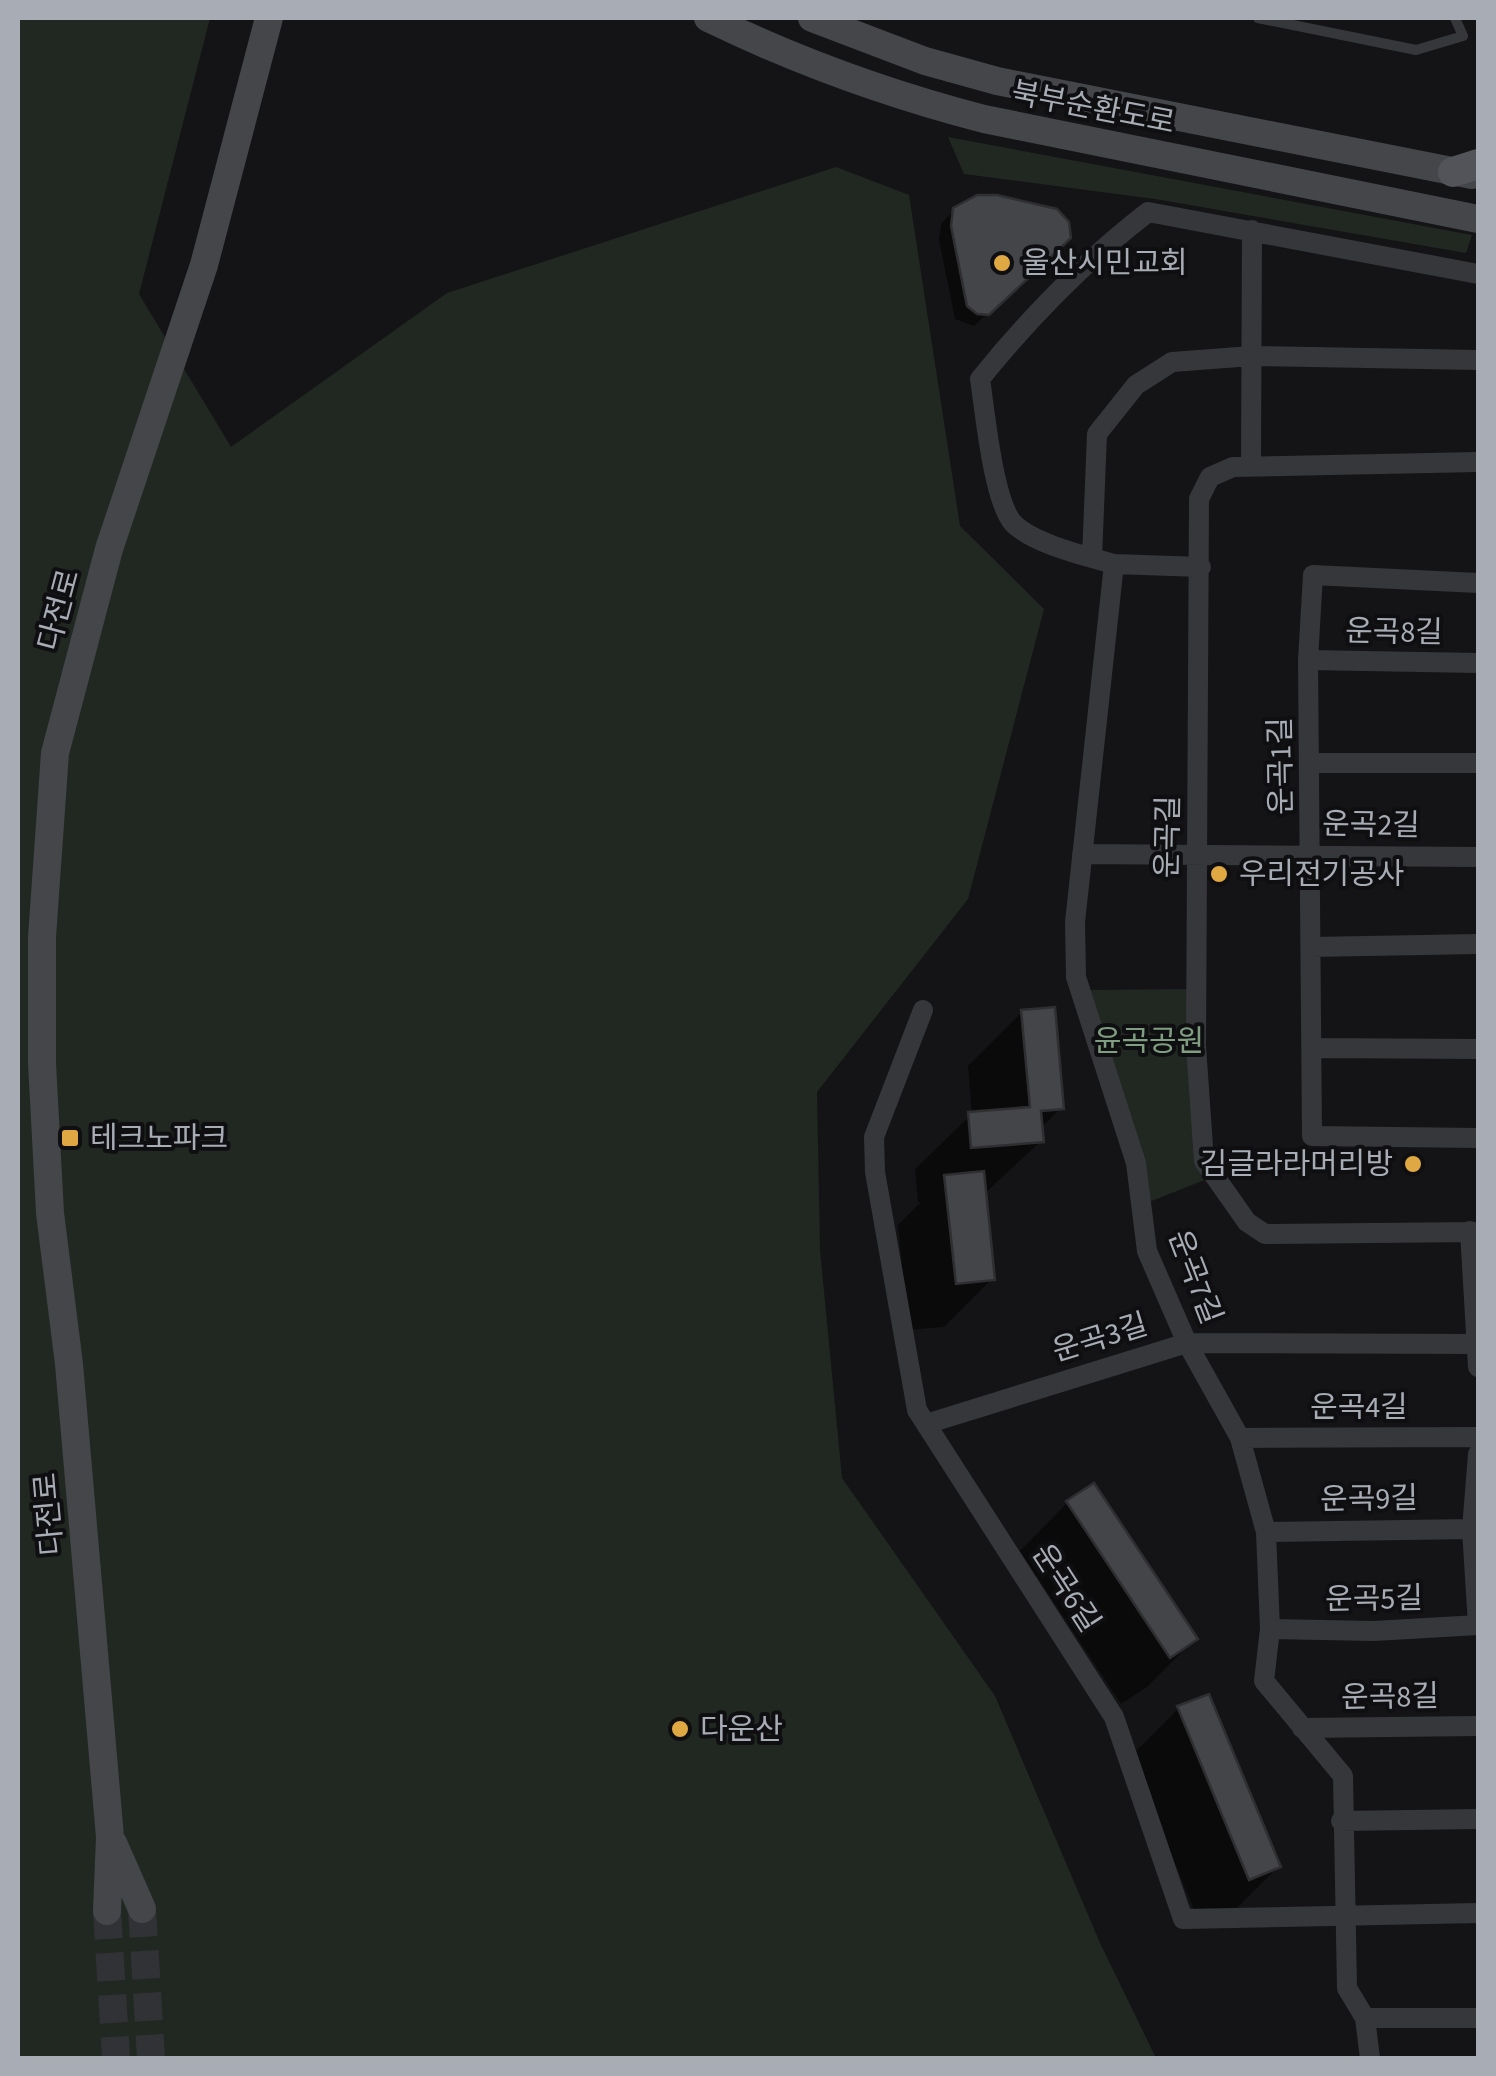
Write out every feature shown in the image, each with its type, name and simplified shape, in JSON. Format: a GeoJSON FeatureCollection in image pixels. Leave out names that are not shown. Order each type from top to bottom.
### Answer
{"type":"FeatureCollection","features":[{"type":"Feature","properties":{"kind":"main road","name":"다전로"},"geometry":{"type":"LineString","coordinates":[[107,1911],[110,1837],[69,1364],[30,1063],[55,753],[109,549],[204,265],[270,18]]}},
{"type":"Feature","properties":{"kind":"main road","name":"북부순환도로"},"geometry":{"type":"LineString","coordinates":[[708,18],[844,78],[911,100],[984,119],[1478,219]]}},
{"type":"Feature","properties":{"kind":"main road","name":"북부순환도로"},"geometry":{"type":"LineString","coordinates":[[812,18],[924,61],[996,80],[1470,171]]}},
{"type":"Feature","properties":{"kind":"main road","name":"다전로"},"geometry":{"type":"LineString","coordinates":[[110,1837],[142,1909]]}},
{"type":"Feature","properties":{"kind":"street"},"geometry":{"type":"LineString","coordinates":[[1202,567],[1114,564],[1053,545],[1013,522],[996,478],[980,379],[1018,331],[1104,247],[1148,212],[1478,274]]}},
{"type":"Feature","properties":{"kind":"street"},"geometry":{"type":"LineString","coordinates":[[1252,230],[1252,466]]}},
{"type":"Feature","properties":{"kind":"street"},"geometry":{"type":"LineString","coordinates":[[1092,558],[1097,434],[1136,386],[1172,362],[1252,356],[1478,360]]}},
{"type":"Feature","properties":{"kind":"street","name":"운곡길"},"geometry":{"type":"LineString","coordinates":[[1474,1231],[1265,1234],[1247,1222],[1204,1162],[1196,1046],[1200,499],[1210,477],[1233,467],[1478,462]]}},
{"type":"Feature","properties":{"kind":"street","name":"운곡7길"},"geometry":{"type":"LineString","coordinates":[[1114,564],[1082,854],[1076,976],[1136,1163],[1147,1251],[1186,1343],[1240,1438],[1266,1532],[1270,1629],[1264,1681],[1343,1776],[1347,1988],[1365,2018],[1370,2058]]}},
{"type":"Feature","properties":{"kind":"street","name":"운곡1길"},"geometry":{"type":"LineString","coordinates":[[1478,583],[1313,575],[1308,660],[1312,763],[1312,1136],[1478,1138]]}},
{"type":"Feature","properties":{"kind":"street","name":"운곡8길"},"geometry":{"type":"LineString","coordinates":[[1308,660],[1404,665],[1478,663]]}},
{"type":"Feature","properties":{"kind":"street"},"geometry":{"type":"LineString","coordinates":[[1312,763],[1478,762]]}},
{"type":"Feature","properties":{"kind":"street","name":"운곡2길"},"geometry":{"type":"LineString","coordinates":[[1082,854],[1478,857]]}},
{"type":"Feature","properties":{"kind":"street"},"geometry":{"type":"LineString","coordinates":[[1312,946],[1478,944]]}},
{"type":"Feature","properties":{"kind":"street","name":"운곡6길"},"geometry":{"type":"LineString","coordinates":[[923,1010],[874,1137],[884,1228],[917,1410],[1114,1717],[1182,1919],[1478,1913]]}},
{"type":"Feature","properties":{"kind":"street"},"geometry":{"type":"LineString","coordinates":[[1314,1048],[1478,1049]]}},
{"type":"Feature","properties":{"kind":"street"},"geometry":{"type":"LineString","coordinates":[[1474,1231],[1478,1366]]}},
{"type":"Feature","properties":{"kind":"street","name":"운곡3길"},"geometry":{"type":"LineString","coordinates":[[926,1424],[1186,1343],[1478,1344]]}},
{"type":"Feature","properties":{"kind":"street","name":"운곡4길"},"geometry":{"type":"LineString","coordinates":[[1240,1438],[1478,1436]]}},
{"type":"Feature","properties":{"kind":"street"},"geometry":{"type":"LineString","coordinates":[[1478,1454],[1472,1529],[1478,1625]]}},
{"type":"Feature","properties":{"kind":"street","name":"운곡9길"},"geometry":{"type":"LineString","coordinates":[[1266,1532],[1472,1529]]}},
{"type":"Feature","properties":{"kind":"street","name":"운곡5길"},"geometry":{"type":"LineString","coordinates":[[1270,1629],[1478,1625]]}},
{"type":"Feature","properties":{"kind":"street","name":"운곡8길"},"geometry":{"type":"LineString","coordinates":[[1302,1728],[1478,1726]]}},
{"type":"Feature","properties":{"kind":"street"},"geometry":{"type":"LineString","coordinates":[[1341,1821],[1478,1818]]}},
{"type":"Feature","properties":{"kind":"street"},"geometry":{"type":"LineString","coordinates":[[1365,2018],[1478,2018]]}},
{"type":"Feature","properties":{"kind":"lane"},"geometry":{"type":"LineString","coordinates":[[1258,18],[1416,50],[1463,36],[1455,18]]}},
{"type":"Feature","properties":{"kind":"green space"},"geometry":{"type":"Polygon","coordinates":[[[18,18],[210,18],[139,294],[231,447],[447,293],[836,167],[909,195],[960,526],[1044,609],[968,899],[817,1092],[820,1250],[842,1478],[995,1696],[1100,1943],[1156,2058],[18,2058],[18,18]]]}},
{"type":"Feature","properties":{"kind":"green space"},"geometry":{"type":"Polygon","coordinates":[[[948,137],[1472,235],[1466,253],[1155,199],[964,174],[948,137]]]}},
{"type":"Feature","properties":{"kind":"green space","name":"윤곡공원"},"geometry":{"type":"Polygon","coordinates":[[[1191,989],[1207,1179],[1144,1204],[1087,990],[1191,989]]]}},
{"type":"Feature","properties":{"kind":"building","name":"울산시민교회"},"geometry":{"type":"Polygon","coordinates":[[[977,195],[997,195],[1057,209],[1069,222],[1071,238],[989,315],[977,314],[967,306],[951,226],[953,208],[977,195]]]}},
{"type":"Feature","properties":{"kind":"building"},"geometry":{"type":"Polygon","coordinates":[[[1055,1007],[1064,1109],[1041,1111],[1044,1142],[971,1148],[968,1112],[1030,1107],[1021,1010],[1055,1007]]]}},
{"type":"Feature","properties":{"kind":"building"},"geometry":{"type":"Polygon","coordinates":[[[984,1171],[995,1280],[956,1284],[944,1175],[984,1171]]]}},
{"type":"Feature","properties":{"kind":"building"},"geometry":{"type":"Polygon","coordinates":[[[1094,1483],[1198,1639],[1170,1658],[1066,1501],[1094,1483]]]}},
{"type":"Feature","properties":{"kind":"building"},"geometry":{"type":"Polygon","coordinates":[[[1209,1694],[1281,1867],[1249,1880],[1177,1706],[1209,1694]]]}},
{"type":"Feature","properties":{"kind":"tunnel"},"geometry":{"type":"LineString","coordinates":[[142,1909],[151,2058]]}},
{"type":"Feature","properties":{"kind":"tunnel"},"geometry":{"type":"LineString","coordinates":[[107,1911],[116,2058]]}},
{"type":"Feature","properties":{"kind":"place","name":"울산시민교회"},"geometry":{"type":"Point","coordinates":[1002,263]}},
{"type":"Feature","properties":{"kind":"place","name":"우리전기공사"},"geometry":{"type":"Point","coordinates":[1219,874]}},
{"type":"Feature","properties":{"kind":"place","name":"테크노파크"},"geometry":{"type":"Point","coordinates":[70,1138]}},
{"type":"Feature","properties":{"kind":"place","name":"김글라라머리방"},"geometry":{"type":"Point","coordinates":[1413,1164]}},
{"type":"Feature","properties":{"kind":"place","name":"다운산"},"geometry":{"type":"Point","coordinates":[680,1729]}}]}
